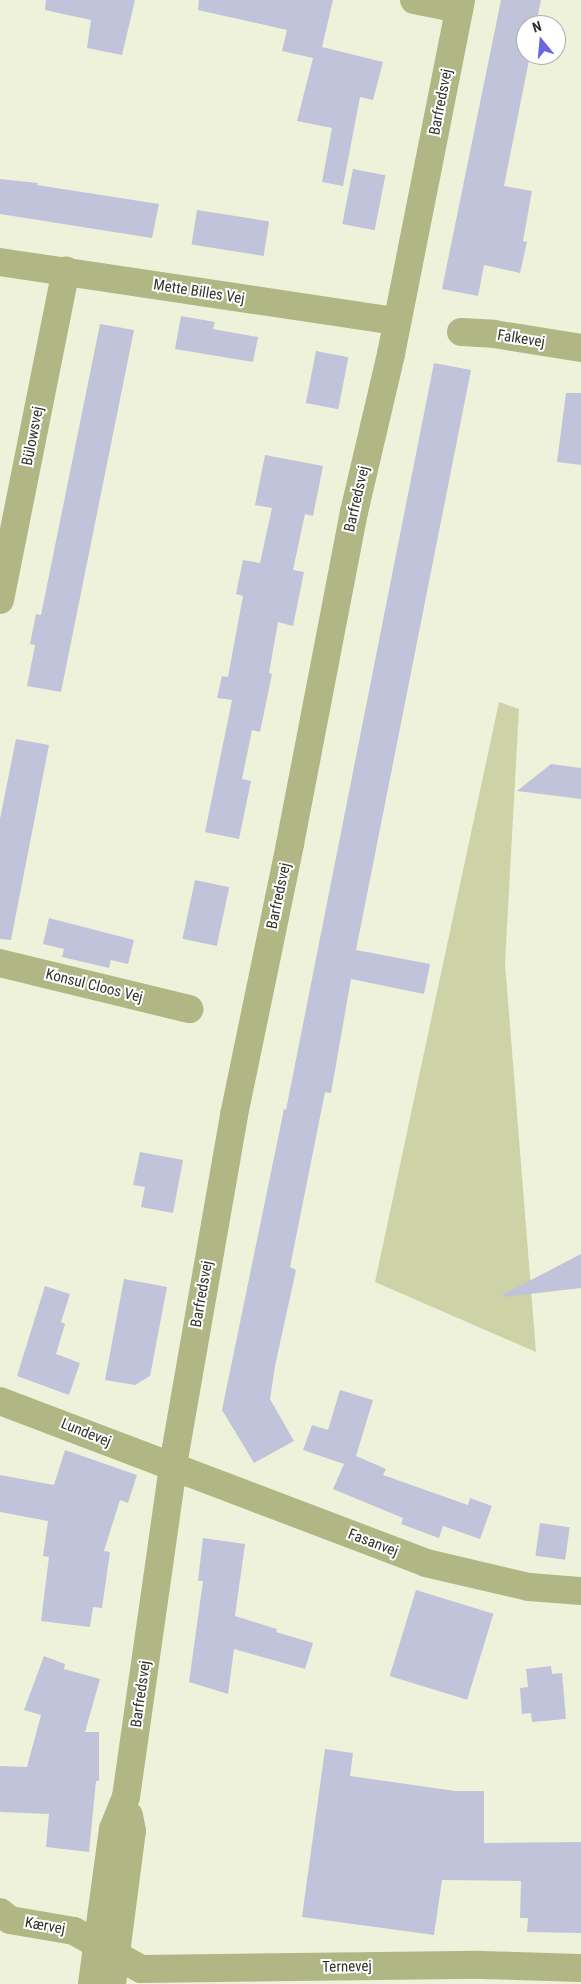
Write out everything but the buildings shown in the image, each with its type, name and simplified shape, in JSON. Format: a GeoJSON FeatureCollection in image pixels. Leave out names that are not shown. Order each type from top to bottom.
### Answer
{"type":"FeatureCollection","features":[{"type":"Feature","properties":{"kind":"street"},"geometry":{"type":"LineString","coordinates":[[414,0],[460,5]]}},
{"type":"Feature","properties":{"kind":"street","name":"Barfredsvej"},"geometry":{"type":"LineString","coordinates":[[92,1984],[107,1950],[132,1831],[126,1797],[173,1465],[247,1044],[292,834],[354,512],[398,321],[460,5]]}},
{"type":"Feature","properties":{"kind":"street","name":"Mette Billes Vej"},"geometry":{"type":"LineString","coordinates":[[0,262],[398,321]]}},
{"type":"Feature","properties":{"kind":"street","name":"Bülowsvej"},"geometry":{"type":"LineString","coordinates":[[0,600],[66,271]]}},
{"type":"Feature","properties":{"kind":"street","name":"Falkevej"},"geometry":{"type":"LineString","coordinates":[[461,332],[494,334],[581,348]]}},
{"type":"Feature","properties":{"kind":"street","name":"Konsul Cloos Vej"},"geometry":{"type":"LineString","coordinates":[[0,963],[189,1010]]}},
{"type":"Feature","properties":{"kind":"street","name":"Lundevej"},"geometry":{"type":"LineString","coordinates":[[0,1401],[173,1465]]}},
{"type":"Feature","properties":{"kind":"street","name":"Fasanvej"},"geometry":{"type":"LineString","coordinates":[[173,1465],[426,1563],[529,1587],[581,1591]]}},
{"type":"Feature","properties":{"kind":"street","name":"Kærvej"},"geometry":{"type":"LineString","coordinates":[[0,1912],[10,1920],[74,1931],[107,1950]]}},
{"type":"Feature","properties":{"kind":"street","name":"Barfredsvej"},"geometry":{"type":"LineString","coordinates":[[107,1950],[112,1984]]}},
{"type":"Feature","properties":{"kind":"street","name":"Ternevej"},"geometry":{"type":"LineString","coordinates":[[107,1950],[141,1969],[481,1965],[581,1968]]}},
{"type":"Feature","properties":{"kind":"green space"},"geometry":{"type":"Polygon","coordinates":[[[499,702],[519,709],[505,963],[536,1352],[375,1282],[499,702]]]}}]}
